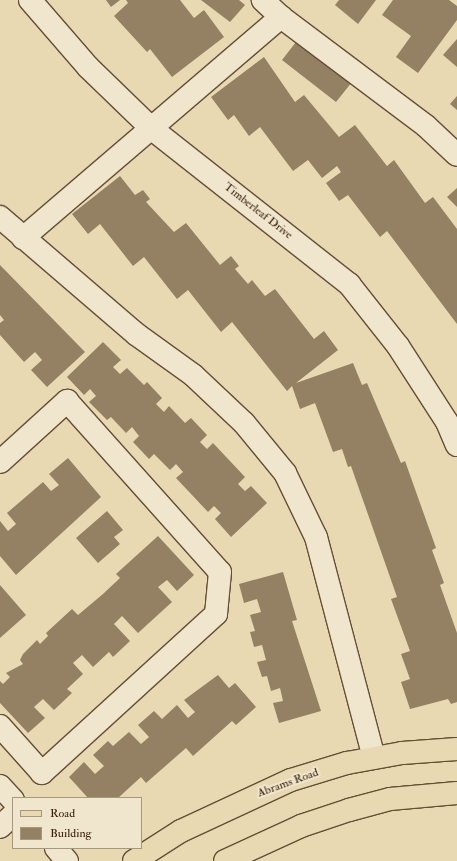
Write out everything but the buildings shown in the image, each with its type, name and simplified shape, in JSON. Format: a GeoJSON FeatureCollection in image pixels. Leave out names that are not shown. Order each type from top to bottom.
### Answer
{"type":"FeatureCollection","features":[{"type":"Feature","properties":{"kind":"main road","name":"Abrams Road"},"geometry":{"type":"LineString","coordinates":[[134,861],[181,831],[234,804],[292,780],[374,758],[457,749]]}},
{"type":"Feature","properties":{"kind":"main road"},"geometry":{"type":"LineString","coordinates":[[225,861],[301,826],[349,810],[390,799],[457,793]]}},
{"type":"Feature","properties":{"kind":"street","name":"Timberleaf Drive"},"geometry":{"type":"LineString","coordinates":[[30,0],[88,67],[152,128],[349,284],[398,346],[447,422],[457,445]]}},
{"type":"Feature","properties":{"kind":"street"},"geometry":{"type":"LineString","coordinates":[[263,0],[281,17],[426,126],[457,155]]}},
{"type":"Feature","properties":{"kind":"street"},"geometry":{"type":"LineString","coordinates":[[23,238],[281,17]]}},
{"type":"Feature","properties":{"kind":"street"},"geometry":{"type":"LineString","coordinates":[[0,217],[136,334],[193,375],[244,423],[285,473],[316,537],[374,758]]}},
{"type":"Feature","properties":{"kind":"street"},"geometry":{"type":"LineString","coordinates":[[0,462],[67,401],[220,572],[216,614],[42,773],[0,726]]}},
{"type":"Feature","properties":{"kind":"street"},"geometry":{"type":"LineString","coordinates":[[0,786],[12,799]]}},
{"type":"Feature","properties":{"kind":"street"},"geometry":{"type":"LineString","coordinates":[[0,827],[12,816]]}},
{"type":"Feature","properties":{"kind":"street"},"geometry":{"type":"LineString","coordinates":[[57,849],[67,861]]}}]}
